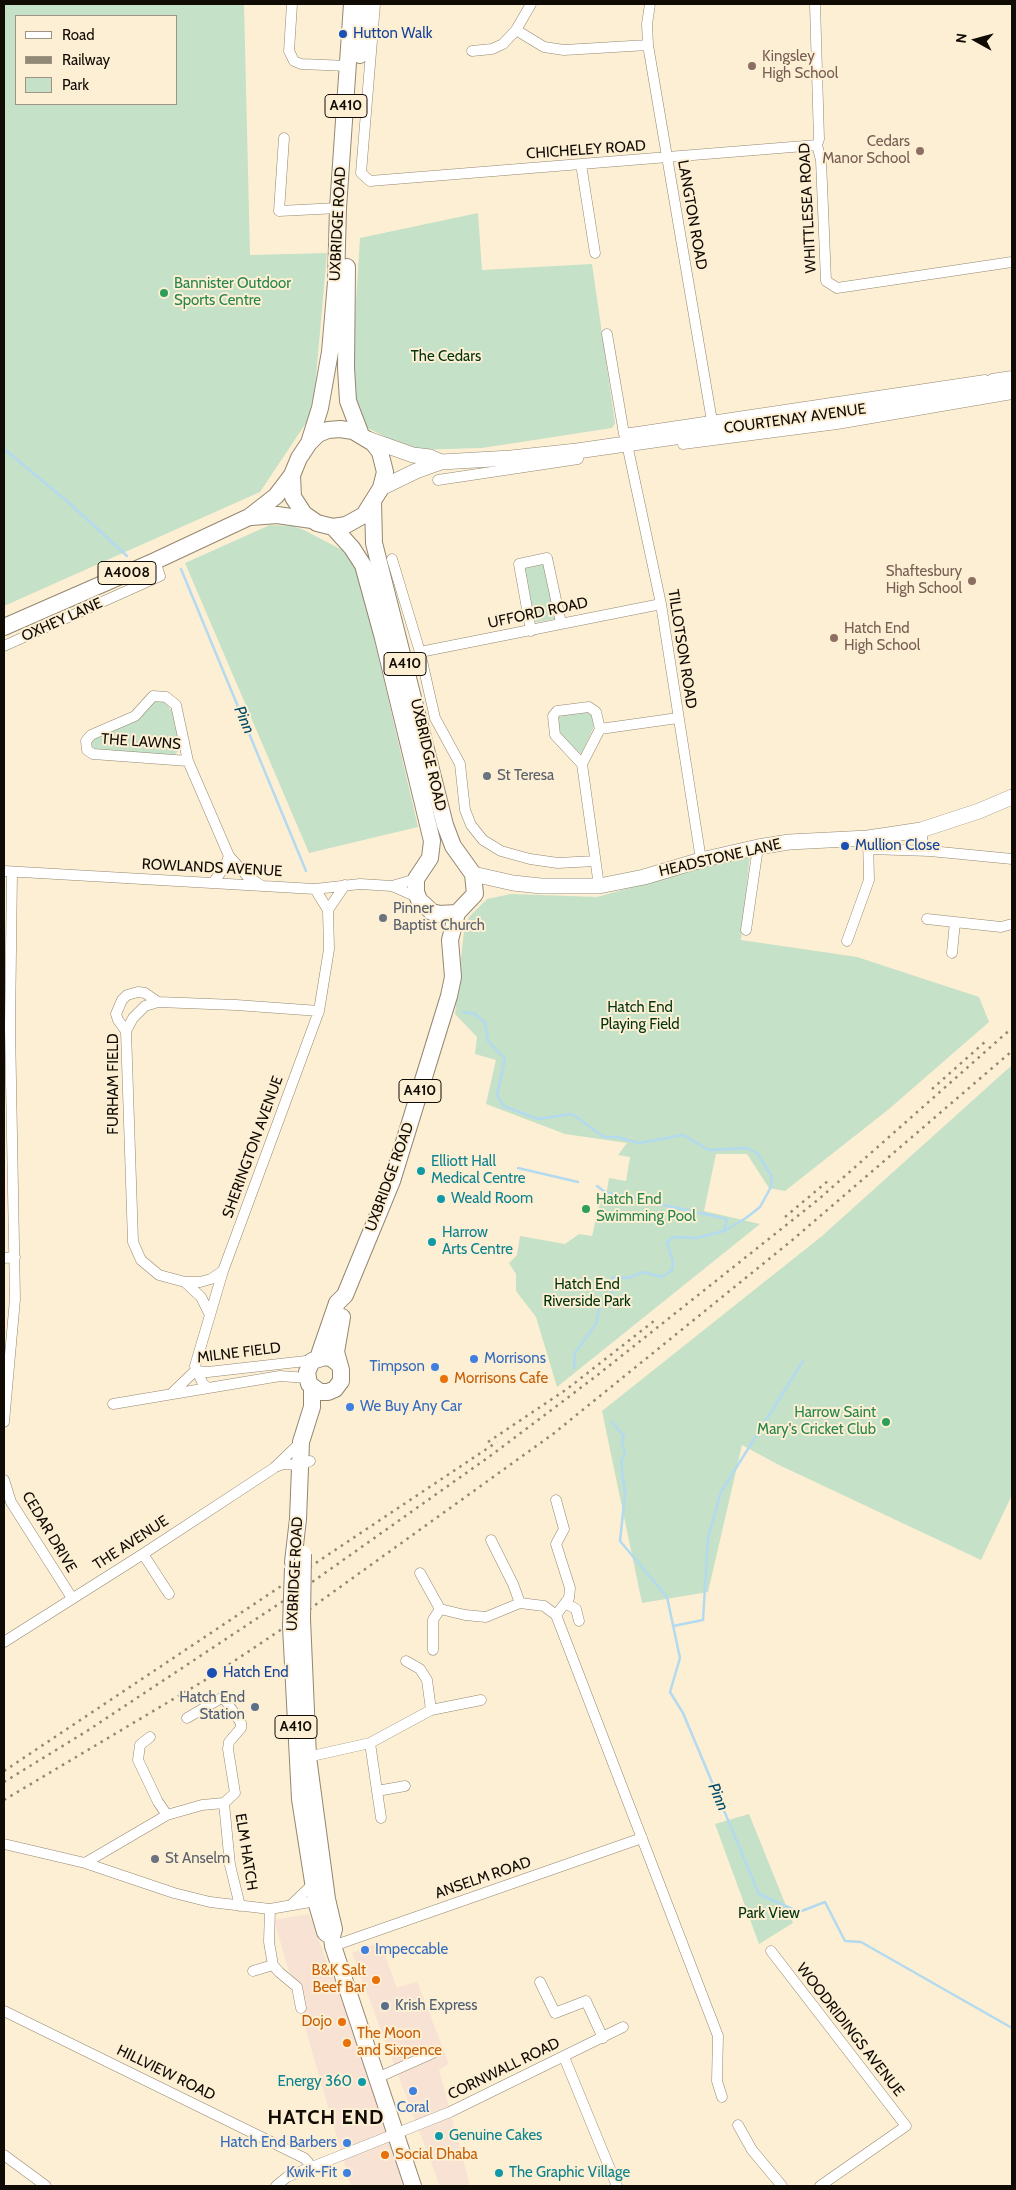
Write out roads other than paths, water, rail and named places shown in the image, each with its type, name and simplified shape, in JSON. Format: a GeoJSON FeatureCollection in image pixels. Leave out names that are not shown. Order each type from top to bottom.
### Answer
{"type":"FeatureCollection","features":[{"type":"Feature","properties":{"kind":"main road","name":"UXBRIDGE ROAD"},"geometry":{"type":"LineString","coordinates":[[308,442],[320,408],[330,352],[336,282],[338,208],[352,4]]}},
{"type":"Feature","properties":{"kind":"main road","name":"UXBRIDGE ROAD"},"geometry":{"type":"LineString","coordinates":[[364,4],[350,187],[346,368],[348,401],[364,437]]}},
{"type":"Feature","properties":{"kind":"main road"},"geometry":{"type":"LineString","coordinates":[[346,429],[364,437],[380,452],[385,472],[377,495],[364,515],[346,525],[333,527],[312,520],[304,514],[294,497],[292,475],[308,442],[318,434],[328,430],[346,429]]}},
{"type":"Feature","properties":{"kind":"main road","name":"OXHEY LANE"},"geometry":{"type":"LineString","coordinates":[[4,627],[155,561],[249,517],[276,496],[292,475]]}},
{"type":"Feature","properties":{"kind":"main road","name":"UXBRIDGE ROAD"},"geometry":{"type":"LineString","coordinates":[[377,495],[373,535],[448,838],[473,874]]}},
{"type":"Feature","properties":{"kind":"main road","name":"OXHEY LANE"},"geometry":{"type":"LineString","coordinates":[[249,517],[277,514],[312,520]]}},
{"type":"Feature","properties":{"kind":"main road","name":"UXBRIDGE ROAD"},"geometry":{"type":"LineString","coordinates":[[333,527],[364,565],[386,647],[432,841],[430,858]]}},
{"type":"Feature","properties":{"kind":"main road"},"geometry":{"type":"LineString","coordinates":[[457,913],[439,914],[426,907],[417,897],[415,888],[416,879],[430,858],[439,855],[449,855],[462,860]]}},
{"type":"Feature","properties":{"kind":"main road"},"geometry":{"type":"LineString","coordinates":[[473,874],[475,894]]}},
{"type":"Feature","properties":{"kind":"main road","name":"UXBRIDGE ROAD"},"geometry":{"type":"LineString","coordinates":[[450,940],[457,913],[475,894]]}},
{"type":"Feature","properties":{"kind":"main road","name":"UXBRIDGE ROAD"},"geometry":{"type":"LineString","coordinates":[[322,1900],[313,1884],[300,1799],[302,1758],[297,1647],[290,1598],[298,1558],[298,1519],[305,1463],[316,1421],[328,1392],[335,1389],[341,1381],[342,1370],[339,1364],[336,1343],[345,1295],[392,1181],[449,996],[453,977],[450,940],[439,914]]}},
{"type":"Feature","properties":{"kind":"main road","name":"UXBRIDGE ROAD"},"geometry":{"type":"LineString","coordinates":[[305,1463],[301,1442],[312,1407],[309,1366],[316,1359],[337,1303],[345,1295]]}},
{"type":"Feature","properties":{"kind":"main road"},"geometry":{"type":"LineString","coordinates":[[316,1359],[331,1358],[339,1364]]}},
{"type":"Feature","properties":{"kind":"main road"},"geometry":{"type":"LineString","coordinates":[[309,1383],[320,1392],[328,1392]]}},
{"type":"Feature","properties":{"kind":"main road","name":"UXBRIDGE ROAD"},"geometry":{"type":"LineString","coordinates":[[302,1758],[325,1932],[332,1941],[396,2134]]}},
{"type":"Feature","properties":{"kind":"main road","name":"A410"},"geometry":{"type":"LineString","coordinates":[[396,2134],[413,2186]]}},
{"type":"Feature","properties":{"kind":"street"},"geometry":{"type":"LineString","coordinates":[[292,4],[289,51],[294,61],[301,64],[348,66]]}},
{"type":"Feature","properties":{"kind":"street","name":"CHICHELEY ROAD"},"geometry":{"type":"LineString","coordinates":[[375,4],[361,173],[370,181],[667,159],[817,145]]}},
{"type":"Feature","properties":{"kind":"street"},"geometry":{"type":"LineString","coordinates":[[472,51],[492,49],[503,44],[516,30],[531,4]]}},
{"type":"Feature","properties":{"kind":"street","name":"LANGTON ROAD"},"geometry":{"type":"LineString","coordinates":[[650,4],[646,24],[648,46],[713,426]]}},
{"type":"Feature","properties":{"kind":"street","name":"WHITTLESEA ROAD"},"geometry":{"type":"LineString","coordinates":[[815,4],[819,139],[817,145],[821,160],[826,281],[837,288],[1012,262]]}},
{"type":"Feature","properties":{"kind":"street"},"geometry":{"type":"LineString","coordinates":[[516,30],[544,47],[564,50],[648,46]]}},
{"type":"Feature","properties":{"kind":"street"},"geometry":{"type":"LineString","coordinates":[[284,138],[279,211],[338,208]]}},
{"type":"Feature","properties":{"kind":"street"},"geometry":{"type":"LineString","coordinates":[[581,164],[595,253]]}},
{"type":"Feature","properties":{"kind":"street","name":"TILLOTSON ROAD"},"geometry":{"type":"LineString","coordinates":[[607,334],[625,439],[661,604],[701,860]]}},
{"type":"Feature","properties":{"kind":"street","name":"COURTENAY AVENUE"},"geometry":{"type":"LineString","coordinates":[[377,495],[416,471],[441,462],[511,458],[577,451],[625,439],[1010,384]]}},
{"type":"Feature","properties":{"kind":"street","name":"COURTENAY AVENUE"},"geometry":{"type":"LineString","coordinates":[[625,439],[682,440],[837,419],[983,387]]}},
{"type":"Feature","properties":{"kind":"street","name":"COURTENAY AVENUE"},"geometry":{"type":"LineString","coordinates":[[682,440],[713,426],[837,419]]}},
{"type":"Feature","properties":{"kind":"street","name":"COURTENAY AVENUE"},"geometry":{"type":"LineString","coordinates":[[364,437],[405,452],[430,457],[441,462]]}},
{"type":"Feature","properties":{"kind":"street","name":"COURTENAY AVENUE"},"geometry":{"type":"LineString","coordinates":[[438,480],[578,459],[577,451]]}},
{"type":"Feature","properties":{"kind":"street"},"geometry":{"type":"LineString","coordinates":[[461,460],[462,476]]}},
{"type":"Feature","properties":{"kind":"street"},"geometry":{"type":"LineString","coordinates":[[531,631],[519,564],[547,558],[560,623]]}},
{"type":"Feature","properties":{"kind":"street"},"geometry":{"type":"LineString","coordinates":[[392,559],[420,652],[435,718],[460,764],[465,810],[470,825],[483,840],[501,851],[530,859],[558,863],[595,861]]}},
{"type":"Feature","properties":{"kind":"street","name":"OXHEY LANE"},"geometry":{"type":"LineString","coordinates":[[4,646],[160,576],[155,561]]}},
{"type":"Feature","properties":{"kind":"street","name":"UFFORD ROAD"},"geometry":{"type":"LineString","coordinates":[[420,652],[661,604]]}},
{"type":"Feature","properties":{"kind":"street","name":"THE LAWNS"},"geometry":{"type":"LineString","coordinates":[[188,761],[94,754],[87,750],[86,741],[91,735],[135,716],[153,696],[166,697],[176,705],[188,761],[228,856]]}},
{"type":"Feature","properties":{"kind":"street"},"geometry":{"type":"LineString","coordinates":[[582,764],[555,735],[553,716],[558,711],[590,706],[596,712],[600,729],[582,764],[599,886]]}},
{"type":"Feature","properties":{"kind":"street"},"geometry":{"type":"LineString","coordinates":[[600,729],[678,718]]}},
{"type":"Feature","properties":{"kind":"street","name":"HEADSTONE LANE"},"geometry":{"type":"LineString","coordinates":[[473,874],[513,883],[542,886],[599,886],[644,877],[701,860],[788,842],[868,844],[921,830],[979,811],[1012,797]]}},
{"type":"Feature","properties":{"kind":"street"},"geometry":{"type":"LineString","coordinates":[[921,830],[924,844],[930,851]]}},
{"type":"Feature","properties":{"kind":"street"},"geometry":{"type":"LineString","coordinates":[[847,941],[869,880],[867,864],[868,844],[1012,858]]}},
{"type":"Feature","properties":{"kind":"street"},"geometry":{"type":"LineString","coordinates":[[746,930],[758,847]]}},
{"type":"Feature","properties":{"kind":"street"},"geometry":{"type":"LineString","coordinates":[[214,882],[226,866],[228,856]]}},
{"type":"Feature","properties":{"kind":"street"},"geometry":{"type":"LineString","coordinates":[[228,856],[247,876],[262,886]]}},
{"type":"Feature","properties":{"kind":"street"},"geometry":{"type":"LineString","coordinates":[[4,1422],[7,1350],[15,1299],[15,1257],[8,1142],[8,871]]}},
{"type":"Feature","properties":{"kind":"street","name":"ROWLANDS AVENUE"},"geometry":{"type":"LineString","coordinates":[[8,871],[316,889],[345,885],[392,886],[416,879]]}},
{"type":"Feature","properties":{"kind":"street","name":"HEADSTONE LANE"},"geometry":{"type":"LineString","coordinates":[[475,894],[480,890],[513,883]]}},
{"type":"Feature","properties":{"kind":"street"},"geometry":{"type":"LineString","coordinates":[[328,910],[345,885]]}},
{"type":"Feature","properties":{"kind":"street"},"geometry":{"type":"LineString","coordinates":[[392,886],[417,897]]}},
{"type":"Feature","properties":{"kind":"street","name":"SHERINGTON AVENUE"},"geometry":{"type":"LineString","coordinates":[[195,1371],[194,1366],[223,1271],[319,1011],[329,949],[328,910],[316,889]]}},
{"type":"Feature","properties":{"kind":"street"},"geometry":{"type":"LineString","coordinates":[[927,919],[1001,926],[1012,924]]}},
{"type":"Feature","properties":{"kind":"street"},"geometry":{"type":"LineString","coordinates":[[952,954],[955,922]]}},
{"type":"Feature","properties":{"kind":"street"},"geometry":{"type":"LineString","coordinates":[[126,1031],[116,1014],[122,1000],[127,995],[138,992],[145,993],[158,1002],[319,1011]]}},
{"type":"Feature","properties":{"kind":"street","name":"FURHAM FIELD"},"geometry":{"type":"LineString","coordinates":[[158,1002],[145,1006],[138,1012],[132,1018],[126,1031],[133,1242],[141,1260],[159,1275],[185,1282],[200,1282],[211,1279],[223,1271]]}},
{"type":"Feature","properties":{"kind":"street"},"geometry":{"type":"LineString","coordinates":[[4,1258],[15,1257]]}},
{"type":"Feature","properties":{"kind":"street"},"geometry":{"type":"LineString","coordinates":[[185,1282],[201,1297],[209,1313]]}},
{"type":"Feature","properties":{"kind":"street","name":"MILNE FIELD"},"geometry":{"type":"LineString","coordinates":[[173,1392],[195,1371],[208,1372],[316,1359]]}},
{"type":"Feature","properties":{"kind":"street"},"geometry":{"type":"LineString","coordinates":[[195,1371],[203,1384],[208,1388]]}},
{"type":"Feature","properties":{"kind":"street","name":"MILNE FIELD"},"geometry":{"type":"LineString","coordinates":[[113,1404],[173,1392],[280,1376],[309,1383]]}},
{"type":"Feature","properties":{"kind":"street","name":"THE AVENUE"},"geometry":{"type":"LineString","coordinates":[[274,1468],[301,1442]]}},
{"type":"Feature","properties":{"kind":"street","name":"THE AVENUE"},"geometry":{"type":"LineString","coordinates":[[4,1640],[143,1554],[274,1468],[283,1464],[305,1463]]}},
{"type":"Feature","properties":{"kind":"street","name":"CEDAR DRIVE"},"geometry":{"type":"LineString","coordinates":[[4,1480],[11,1502],[72,1598]]}},
{"type":"Feature","properties":{"kind":"street"},"geometry":{"type":"LineString","coordinates":[[556,1500],[564,1528],[556,1544],[570,1588],[569,1598],[556,1615]]}},
{"type":"Feature","properties":{"kind":"street"},"geometry":{"type":"LineString","coordinates":[[491,1540],[513,1584],[520,1603]]}},
{"type":"Feature","properties":{"kind":"street"},"geometry":{"type":"LineString","coordinates":[[143,1554],[169,1594]]}},
{"type":"Feature","properties":{"kind":"street"},"geometry":{"type":"LineString","coordinates":[[420,1573],[440,1609],[486,1617],[520,1603],[544,1606],[556,1615],[718,2036],[717,2081],[722,2098]]}},
{"type":"Feature","properties":{"kind":"street"},"geometry":{"type":"LineString","coordinates":[[566,1602],[576,1610],[579,1621]]}},
{"type":"Feature","properties":{"kind":"street"},"geometry":{"type":"LineString","coordinates":[[433,1650],[433,1620],[440,1609]]}},
{"type":"Feature","properties":{"kind":"street"},"geometry":{"type":"LineString","coordinates":[[406,1661],[420,1669],[427,1680],[431,1710]]}},
{"type":"Feature","properties":{"kind":"street"},"geometry":{"type":"LineString","coordinates":[[85,1863],[168,1815],[202,1805],[224,1803],[235,1793],[228,1749],[229,1742],[241,1728],[241,1723],[223,1696],[187,1718]]}},
{"type":"Feature","properties":{"kind":"street"},"geometry":{"type":"LineString","coordinates":[[302,1758],[370,1743],[431,1710],[481,1700]]}},
{"type":"Feature","properties":{"kind":"street"},"geometry":{"type":"LineString","coordinates":[[150,1737],[140,1746],[138,1760],[158,1802],[168,1815]]}},
{"type":"Feature","properties":{"kind":"street"},"geometry":{"type":"LineString","coordinates":[[370,1743],[381,1818]]}},
{"type":"Feature","properties":{"kind":"street"},"geometry":{"type":"LineString","coordinates":[[377,1791],[404,1786]]}},
{"type":"Feature","properties":{"kind":"street","name":"ELM HATCH"},"geometry":{"type":"LineString","coordinates":[[224,1803],[230,1865],[240,1906]]}},
{"type":"Feature","properties":{"kind":"street","name":"ANSELM ROAD"},"geometry":{"type":"LineString","coordinates":[[332,1941],[642,1838]]}},
{"type":"Feature","properties":{"kind":"street"},"geometry":{"type":"LineString","coordinates":[[4,1844],[85,1863],[174,1893],[240,1906],[270,1910],[322,1900]]}},
{"type":"Feature","properties":{"kind":"street"},"geometry":{"type":"LineString","coordinates":[[291,1905],[313,1884]]}},
{"type":"Feature","properties":{"kind":"street"},"geometry":{"type":"LineString","coordinates":[[270,1910],[269,1942],[274,1965],[279,1972],[297,1987],[301,2008]]}},
{"type":"Feature","properties":{"kind":"street","name":"WOODRIDINGS AVENUE"},"geometry":{"type":"LineString","coordinates":[[771,1951],[906,2126],[820,2186]]}},
{"type":"Feature","properties":{"kind":"street"},"geometry":{"type":"LineString","coordinates":[[253,1971],[274,1965]]}},
{"type":"Feature","properties":{"kind":"street"},"geometry":{"type":"LineString","coordinates":[[540,1982],[555,2013],[586,2002],[603,2038]]}},
{"type":"Feature","properties":{"kind":"street","name":"HILLVIEW ROAD"},"geometry":{"type":"LineString","coordinates":[[4,2011],[304,2158],[310,2168]]}},
{"type":"Feature","properties":{"kind":"street","name":"CORNWALL ROAD"},"geometry":{"type":"LineString","coordinates":[[276,2186],[287,2177],[443,2115],[623,2027]]}},
{"type":"Feature","properties":{"kind":"street"},"geometry":{"type":"LineString","coordinates":[[376,2078],[432,2053]]}},
{"type":"Feature","properties":{"kind":"street"},"geometry":{"type":"LineString","coordinates":[[564,2057],[617,2186]]}},
{"type":"Feature","properties":{"kind":"street"},"geometry":{"type":"LineString","coordinates":[[738,2125],[752,2150],[782,2186]]}},
{"type":"Feature","properties":{"kind":"street"},"geometry":{"type":"LineString","coordinates":[[4,2155],[46,2186]]}},
{"type":"Feature","properties":{"kind":"waterway","name":"Pinn"},"geometry":{"type":"LineString","coordinates":[[4,449],[68,502],[127,556]]}},
{"type":"Feature","properties":{"kind":"waterway","name":"Pinn"},"geometry":{"type":"LineString","coordinates":[[181,569],[306,871]]}},
{"type":"Feature","properties":{"kind":"waterway"},"geometry":{"type":"LineString","coordinates":[[463,1012],[475,1014],[485,1023],[488,1041],[505,1059],[497,1095],[503,1106],[538,1119],[572,1114],[604,1137],[617,1137],[639,1143],[683,1135],[709,1150],[747,1148],[758,1154],[772,1177],[771,1187],[760,1207],[746,1218],[724,1231],[696,1238],[673,1237],[667,1243],[673,1261],[672,1270],[662,1277],[643,1272],[629,1278],[613,1277],[612,1293],[600,1305],[596,1324],[575,1353],[574,1368]]}},
{"type":"Feature","properties":{"kind":"waterway"},"geometry":{"type":"LineString","coordinates":[[518,1168],[578,1182]]}},
{"type":"Feature","properties":{"kind":"waterway"},"geometry":{"type":"LineString","coordinates":[[597,1186],[605,1192],[727,1219],[724,1230]]}},
{"type":"Feature","properties":{"kind":"waterway"},"geometry":{"type":"LineString","coordinates":[[673,1626],[703,1620],[708,1538],[721,1492],[803,1361]]}},
{"type":"Feature","properties":{"kind":"waterway","name":"Pinn"},"geometry":{"type":"LineString","coordinates":[[612,1422],[624,1436],[622,1442],[625,1454],[621,1461],[625,1494],[620,1541],[667,1597],[680,1658],[670,1692],[683,1713],[759,1894],[799,1912],[825,1902],[845,1941],[861,1942],[1012,2028]]}},
{"type":"Feature","properties":{"kind":"railway"},"geometry":{"type":"LineString","coordinates":[[4,1782],[87,1731],[315,1580],[493,1454],[595,1377],[819,1199],[1012,1028]]}},
{"type":"Feature","properties":{"kind":"railway"},"geometry":{"type":"LineString","coordinates":[[932,1089],[986,1041]]}},
{"type":"Feature","properties":{"kind":"railway"},"geometry":{"type":"LineString","coordinates":[[4,1800],[212,1676],[279,1631],[553,1434],[790,1242],[1012,1051]]}},
{"type":"Feature","properties":{"kind":"railway"},"geometry":{"type":"LineString","coordinates":[[785,1217],[829,1180]]}},
{"type":"Feature","properties":{"kind":"railway"},"geometry":{"type":"LineString","coordinates":[[488,1442],[567,1389],[654,1321]]}},
{"type":"Feature","properties":{"kind":"railway"},"geometry":{"type":"LineString","coordinates":[[4,1771],[497,1442]]}},
{"type":"Feature","properties":{"kind":"place","name":"Hutton Walk"},"geometry":{"type":"Point","coordinates":[343,34]}},
{"type":"Feature","properties":{"kind":"place","name":"Kingsley High School"},"geometry":{"type":"Point","coordinates":[752,66]}},
{"type":"Feature","properties":{"kind":"place","name":"Cedars Manor School"},"geometry":{"type":"Point","coordinates":[920,151]}},
{"type":"Feature","properties":{"kind":"place","name":"Bannister Outdoor Sports Centre"},"geometry":{"type":"Point","coordinates":[164,293]}},
{"type":"Feature","properties":{"kind":"place","name":"Shaftesbury High School"},"geometry":{"type":"Point","coordinates":[972,581]}},
{"type":"Feature","properties":{"kind":"place","name":"Hatch End High School"},"geometry":{"type":"Point","coordinates":[834,638]}},
{"type":"Feature","properties":{"kind":"place","name":"St Teresa"},"geometry":{"type":"Point","coordinates":[487,776]}},
{"type":"Feature","properties":{"kind":"place","name":"Mullion Close"},"geometry":{"type":"Point","coordinates":[845,846]}},
{"type":"Feature","properties":{"kind":"place","name":"Pinner Baptist Church"},"geometry":{"type":"Point","coordinates":[383,918]}},
{"type":"Feature","properties":{"kind":"place","name":"Elliott Hall Medical Centre"},"geometry":{"type":"Point","coordinates":[421,1171]}},
{"type":"Feature","properties":{"kind":"place","name":"Weald Room"},"geometry":{"type":"Point","coordinates":[441,1199]}},
{"type":"Feature","properties":{"kind":"place","name":"Hatch End Swimming Pool"},"geometry":{"type":"Point","coordinates":[586,1209]}},
{"type":"Feature","properties":{"kind":"place","name":"Harrow Arts Centre"},"geometry":{"type":"Point","coordinates":[432,1242]}},
{"type":"Feature","properties":{"kind":"place","name":"Morrisons"},"geometry":{"type":"Point","coordinates":[474,1359]}},
{"type":"Feature","properties":{"kind":"place","name":"Timpson"},"geometry":{"type":"Point","coordinates":[435,1367]}},
{"type":"Feature","properties":{"kind":"place","name":"Morrisons Cafe"},"geometry":{"type":"Point","coordinates":[444,1379]}},
{"type":"Feature","properties":{"kind":"place","name":"We Buy Any Car"},"geometry":{"type":"Point","coordinates":[350,1407]}},
{"type":"Feature","properties":{"kind":"place","name":"Harrow Saint Mary's Cricket Club"},"geometry":{"type":"Point","coordinates":[886,1422]}},
{"type":"Feature","properties":{"kind":"place","name":"Hatch End"},"geometry":{"type":"Point","coordinates":[212,1673]}},
{"type":"Feature","properties":{"kind":"place","name":"Hatch End Station"},"geometry":{"type":"Point","coordinates":[255,1707]}},
{"type":"Feature","properties":{"kind":"place","name":"St Anselm"},"geometry":{"type":"Point","coordinates":[155,1859]}},
{"type":"Feature","properties":{"kind":"place","name":"Impeccable"},"geometry":{"type":"Point","coordinates":[365,1950]}},
{"type":"Feature","properties":{"kind":"place","name":"B&K Salt Beef Bar"},"geometry":{"type":"Point","coordinates":[376,1980]}},
{"type":"Feature","properties":{"kind":"place","name":"Krish Express"},"geometry":{"type":"Point","coordinates":[385,2006]}},
{"type":"Feature","properties":{"kind":"place","name":"Dojo"},"geometry":{"type":"Point","coordinates":[342,2022]}},
{"type":"Feature","properties":{"kind":"place","name":"The Moon and Sixpence"},"geometry":{"type":"Point","coordinates":[347,2043]}},
{"type":"Feature","properties":{"kind":"place","name":"Energy 360"},"geometry":{"type":"Point","coordinates":[362,2082]}},
{"type":"Feature","properties":{"kind":"place","name":"Coral"},"geometry":{"type":"Point","coordinates":[413,2091]}},
{"type":"Feature","properties":{"kind":"place","name":"Genuine Cakes"},"geometry":{"type":"Point","coordinates":[439,2136]}},
{"type":"Feature","properties":{"kind":"place","name":"Hatch End Barbers"},"geometry":{"type":"Point","coordinates":[347,2143]}},
{"type":"Feature","properties":{"kind":"place","name":"Social Dhaba"},"geometry":{"type":"Point","coordinates":[385,2155]}},
{"type":"Feature","properties":{"kind":"place","name":"Kwik-Fit"},"geometry":{"type":"Point","coordinates":[347,2173]}},
{"type":"Feature","properties":{"kind":"place","name":"The Graphic Village"},"geometry":{"type":"Point","coordinates":[499,2173]}},
{"type":"Feature","properties":{"kind":"district","name":"HATCH END"},"geometry":{"type":"Point","coordinates":[326,2118]}},
{"type":"Feature","properties":{"kind":"park label","name":"The Cedars"},"geometry":{"type":"Point","coordinates":[446,357]}},
{"type":"Feature","properties":{"kind":"park label","name":"Hatch End Playing Field"},"geometry":{"type":"Point","coordinates":[640,1016]}},
{"type":"Feature","properties":{"kind":"park label","name":"Hatch End Riverside Park"},"geometry":{"type":"Point","coordinates":[587,1294]}},
{"type":"Feature","properties":{"kind":"park label","name":"Park View"},"geometry":{"type":"Point","coordinates":[769,1914]}}]}
